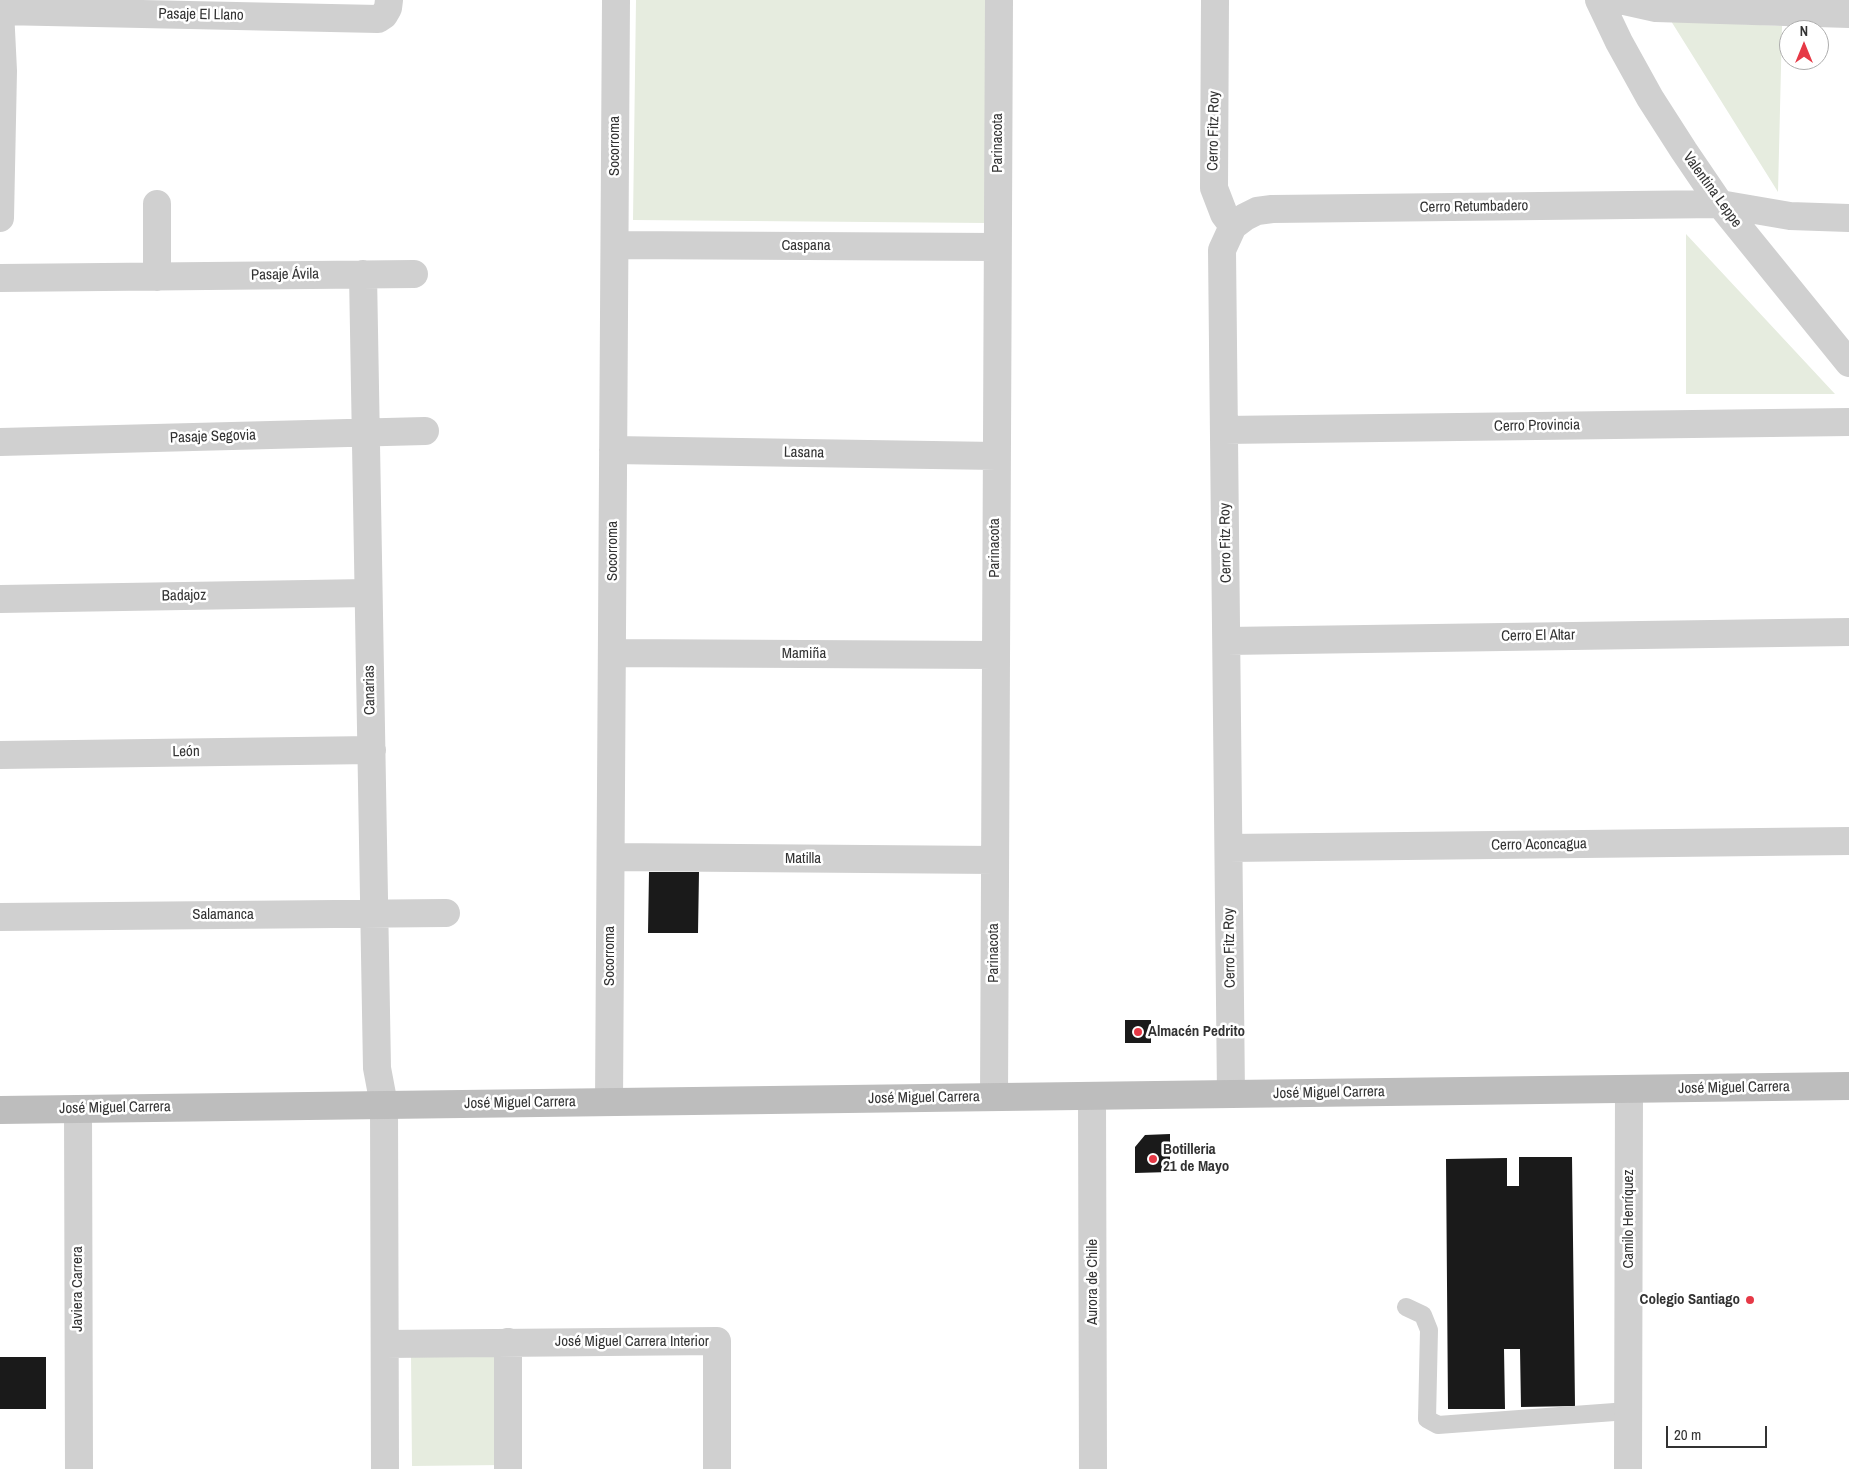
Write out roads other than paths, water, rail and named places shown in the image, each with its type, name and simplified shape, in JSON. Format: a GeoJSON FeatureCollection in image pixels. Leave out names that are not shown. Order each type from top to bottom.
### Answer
{"type":"FeatureCollection","features":[{"type":"Feature","properties":{"kind":"street","name":"Pasaje El Llano"},"geometry":{"type":"LineString","coordinates":[[0,10],[378,18],[384,15],[388,8],[389,0]]}},
{"type":"Feature","properties":{"kind":"street","name":"Socorroma"},"geometry":{"type":"LineString","coordinates":[[609,1102],[616,0]]}},
{"type":"Feature","properties":{"kind":"street","name":"Parinacota"},"geometry":{"type":"LineString","coordinates":[[994,1097],[999,0]]}},
{"type":"Feature","properties":{"kind":"street","name":"Cerro Fitz Roy"},"geometry":{"type":"LineString","coordinates":[[1216,0],[1214,188],[1224,214],[1233,226],[1222,250],[1232,1094]]}},
{"type":"Feature","properties":{"kind":"street","name":"Valentina Leppe"},"geometry":{"type":"LineString","coordinates":[[1599,0],[1619,42],[1650,98],[1720,204],[1849,363]]}},
{"type":"Feature","properties":{"kind":"street"},"geometry":{"type":"LineString","coordinates":[[1620,0],[1656,8],[1849,14]]}},
{"type":"Feature","properties":{"kind":"street"},"geometry":{"type":"LineString","coordinates":[[0,10],[3,125],[0,218]]}},
{"type":"Feature","properties":{"kind":"street"},"geometry":{"type":"LineString","coordinates":[[157,204],[157,276]]}},
{"type":"Feature","properties":{"kind":"street","name":"Cerro Retumbadero"},"geometry":{"type":"LineString","coordinates":[[1233,226],[1258,210],[1272,209],[1720,204],[1790,216],[1849,218]]}},
{"type":"Feature","properties":{"kind":"street","name":"Caspana"},"geometry":{"type":"LineString","coordinates":[[614,245],[998,247]]}},
{"type":"Feature","properties":{"kind":"street","name":"Canarias"},"geometry":{"type":"LineString","coordinates":[[363,274],[377,1068],[384,1105]]}},
{"type":"Feature","properties":{"kind":"street","name":"Pasaje Ávila"},"geometry":{"type":"LineString","coordinates":[[0,278],[414,274]]}},
{"type":"Feature","properties":{"kind":"street","name":"Cerro Provincia"},"geometry":{"type":"LineString","coordinates":[[1224,430],[1849,422]]}},
{"type":"Feature","properties":{"kind":"street","name":"Pasaje Segovia"},"geometry":{"type":"LineString","coordinates":[[0,442],[425,431]]}},
{"type":"Feature","properties":{"kind":"street","name":"Lasana"},"geometry":{"type":"LineString","coordinates":[[613,450],[996,456]]}},
{"type":"Feature","properties":{"kind":"street","name":"Badajoz"},"geometry":{"type":"LineString","coordinates":[[0,599],[368,593]]}},
{"type":"Feature","properties":{"kind":"street","name":"Cerro El Altar"},"geometry":{"type":"LineString","coordinates":[[1227,641],[1849,632]]}},
{"type":"Feature","properties":{"kind":"street","name":"Mamiña"},"geometry":{"type":"LineString","coordinates":[[612,652],[995,655]]}},
{"type":"Feature","properties":{"kind":"street","name":"León"},"geometry":{"type":"LineString","coordinates":[[0,755],[372,750]]}},
{"type":"Feature","properties":{"kind":"street","name":"Cerro Aconcagua"},"geometry":{"type":"LineString","coordinates":[[1229,848],[1849,841]]}},
{"type":"Feature","properties":{"kind":"street","name":"Matilla"},"geometry":{"type":"LineString","coordinates":[[611,858],[995,860]]}},
{"type":"Feature","properties":{"kind":"street","name":"Salamanca"},"geometry":{"type":"LineString","coordinates":[[0,917],[446,913]]}},
{"type":"Feature","properties":{"kind":"street","name":"José Miguel Carrera"},"geometry":{"type":"LineString","coordinates":[[0,1110],[1849,1086]]}},
{"type":"Feature","properties":{"kind":"street","name":"Camilo Henríquez"},"geometry":{"type":"LineString","coordinates":[[1628,1469],[1630,1089]]}},
{"type":"Feature","properties":{"kind":"street","name":"Aurora de Chile"},"geometry":{"type":"LineString","coordinates":[[1092,1096],[1093,1469]]}},
{"type":"Feature","properties":{"kind":"street"},"geometry":{"type":"LineString","coordinates":[[384,1105],[385,1469]]}},
{"type":"Feature","properties":{"kind":"street","name":"Javiera Carrera"},"geometry":{"type":"LineString","coordinates":[[78,1109],[79,1469]]}},
{"type":"Feature","properties":{"kind":"street","name":"José Miguel Carrera Interior"},"geometry":{"type":"LineString","coordinates":[[385,1344],[717,1341],[717,1469]]}},
{"type":"Feature","properties":{"kind":"street"},"geometry":{"type":"LineString","coordinates":[[508,1342],[508,1469]]}},
{"type":"Feature","properties":{"kind":"lane"},"geometry":{"type":"LineString","coordinates":[[1406,1307],[1423,1315],[1429,1330],[1427,1419],[1438,1425],[1628,1411]]}},
{"type":"Feature","properties":{"kind":"place","name":"Almacén Pedrito"},"geometry":{"type":"Point","coordinates":[1138,1032]}},
{"type":"Feature","properties":{"kind":"place","name":"Botilleria 21 de Mayo"},"geometry":{"type":"Point","coordinates":[1153,1159]}},
{"type":"Feature","properties":{"kind":"place","name":"Colegio Santiago"},"geometry":{"type":"Point","coordinates":[1750,1300]}}]}
